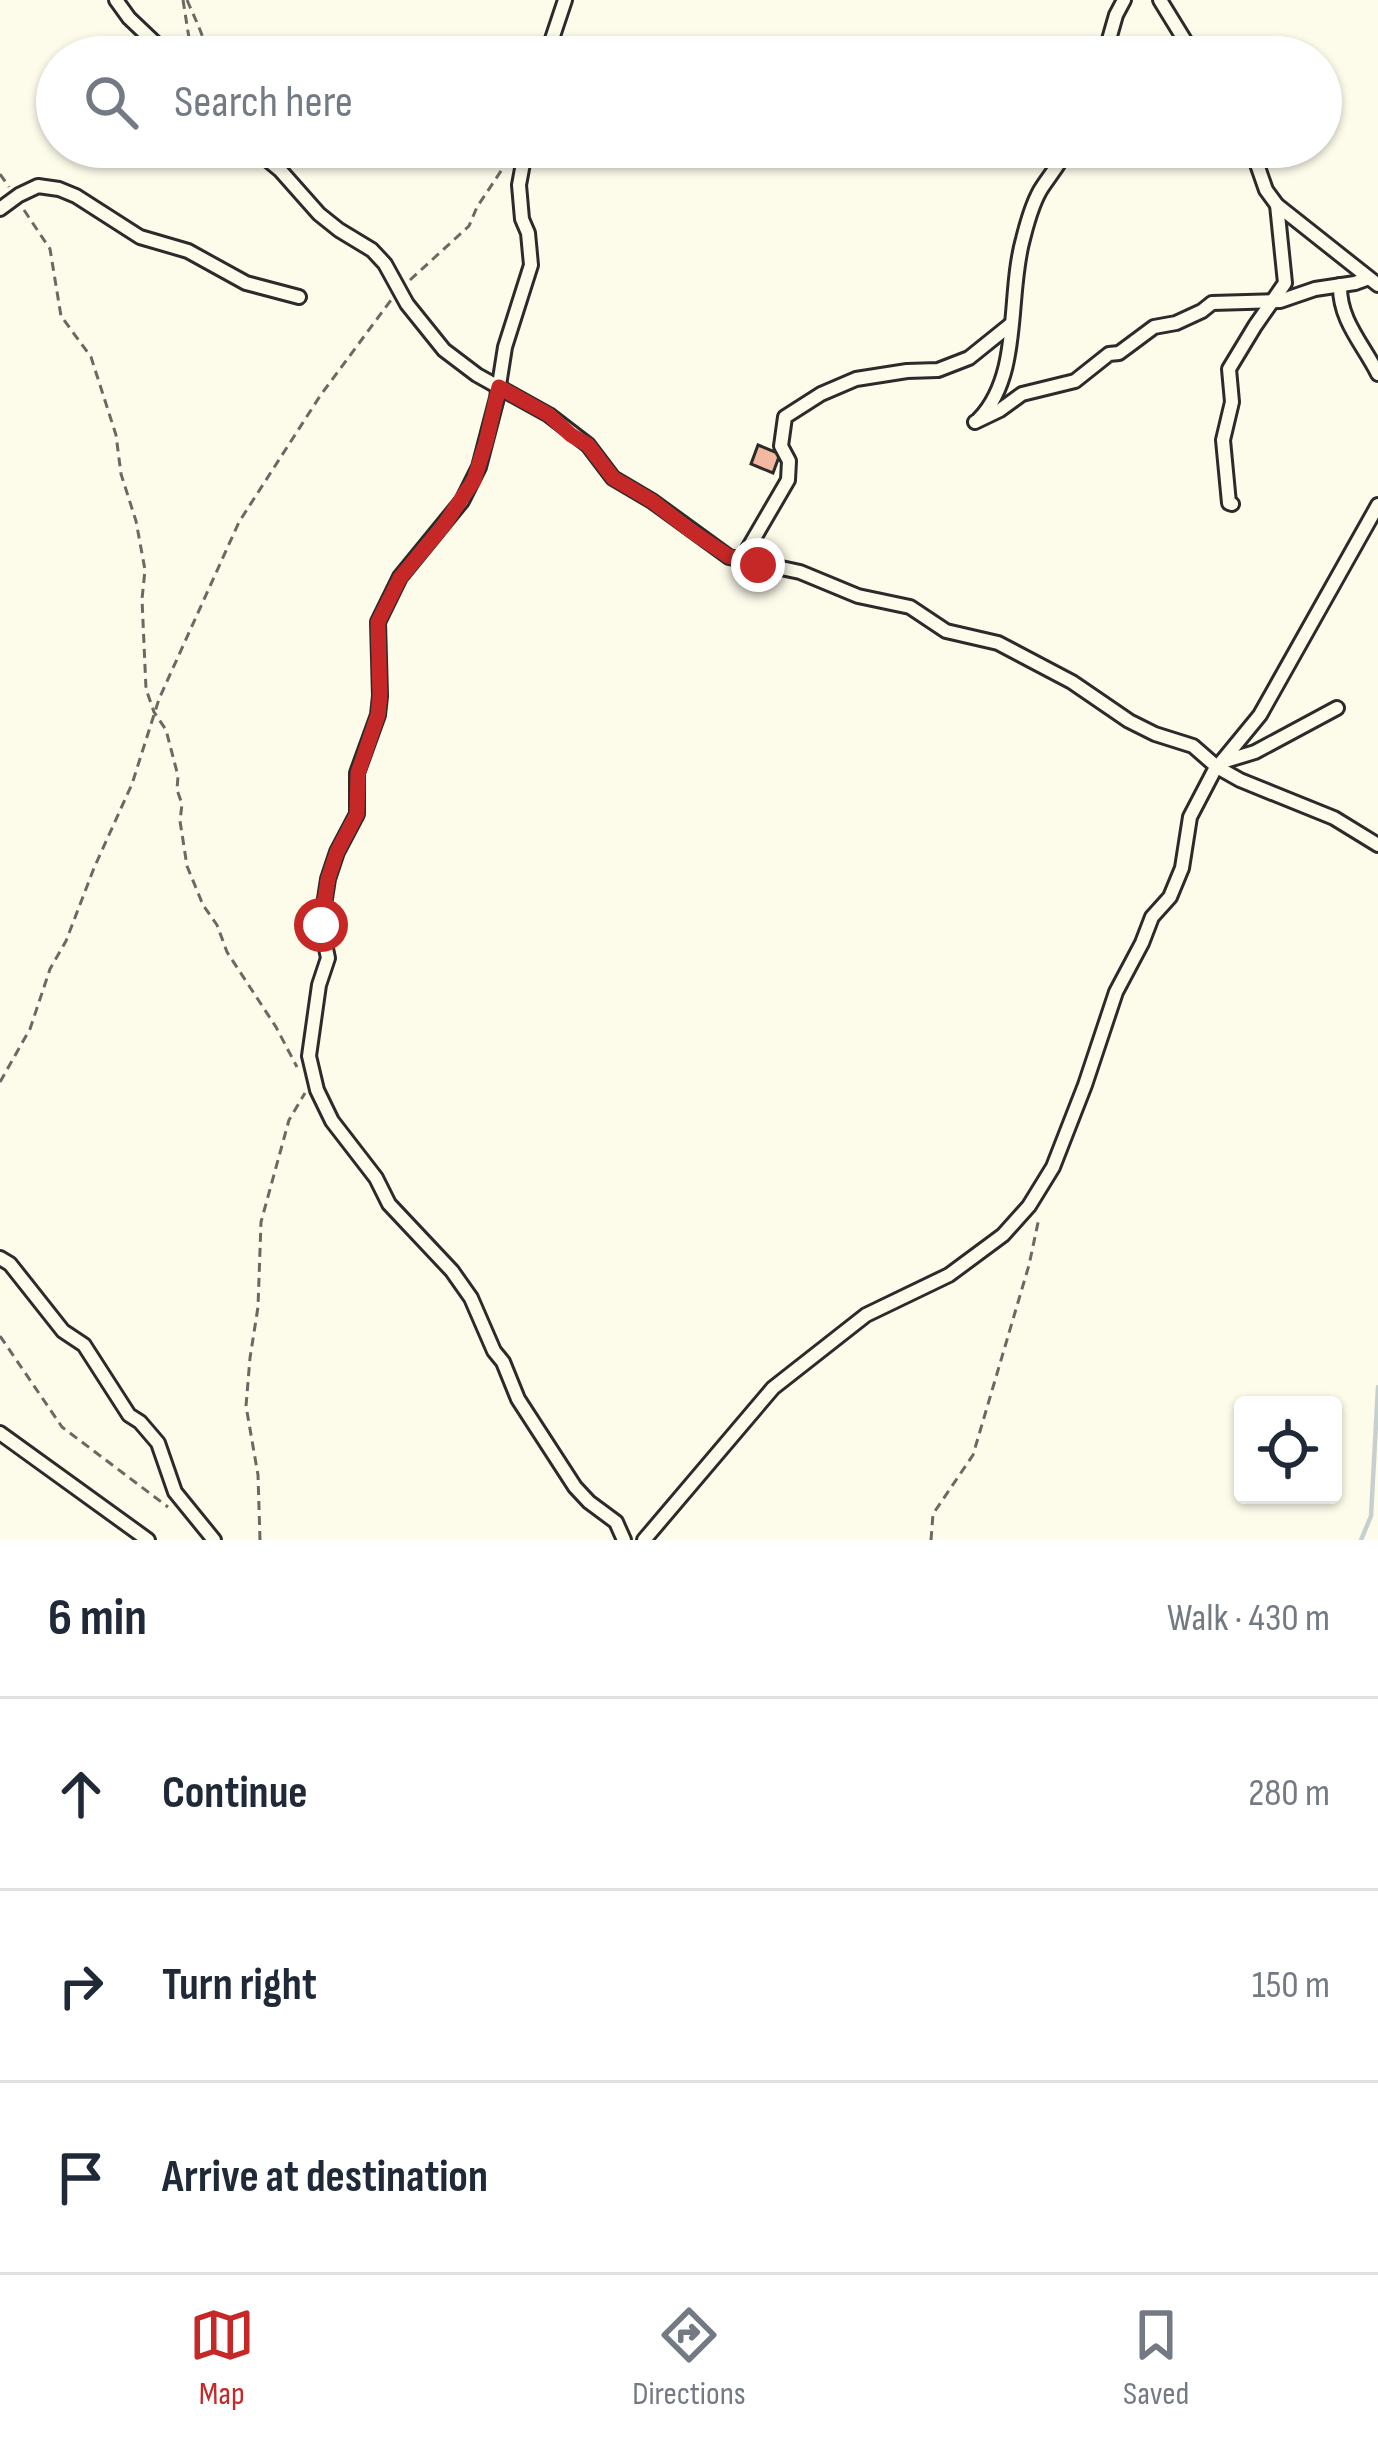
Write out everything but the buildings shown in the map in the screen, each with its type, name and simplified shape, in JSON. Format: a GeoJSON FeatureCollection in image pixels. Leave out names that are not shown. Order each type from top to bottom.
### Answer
{"type":"FeatureCollection","features":[{"type":"Feature","properties":{"kind":"street"},"geometry":{"type":"LineString","coordinates":[[116,0],[148,36]]}},
{"type":"Feature","properties":{"kind":"street"},"geometry":{"type":"LineString","coordinates":[[553,36],[565,0]]}},
{"type":"Feature","properties":{"kind":"street"},"geometry":{"type":"LineString","coordinates":[[1110,36],[1124,0]]}},
{"type":"Feature","properties":{"kind":"street"},"geometry":{"type":"LineString","coordinates":[[1160,0],[1182,36]]}},
{"type":"Feature","properties":{"kind":"street"},"geometry":{"type":"LineString","coordinates":[[278,168],[319,214],[385,264],[407,304],[444,350],[549,415],[588,445],[613,478],[728,556],[800,572],[858,596],[910,607],[946,631],[998,643],[1072,682],[1129,721],[1193,746],[1264,792],[1334,818],[1378,845]]}},
{"type":"Feature","properties":{"kind":"street"},"geometry":{"type":"LineString","coordinates":[[522,168],[522,219],[531,265],[505,347],[474,480],[400,578],[378,622],[378,715],[358,773],[357,814],[328,879],[321,925],[328,958],[319,985],[309,1056],[324,1108],[376,1178],[389,1204],[471,1298],[518,1399],[575,1486],[616,1522],[623,1540]]}},
{"type":"Feature","properties":{"kind":"street"},"geometry":{"type":"LineString","coordinates":[[1055,168],[1041,188],[1024,234],[1006,370],[987,410],[975,422],[1022,394],[1076,381],[1108,354],[1119,353],[1154,327],[1176,323],[1213,303],[1273,302],[1315,289],[1372,282]]}},
{"type":"Feature","properties":{"kind":"street"},"geometry":{"type":"LineString","coordinates":[[1258,168],[1276,205],[1372,282]]}},
{"type":"Feature","properties":{"kind":"street"},"geometry":{"type":"LineString","coordinates":[[0,209],[38,186],[59,189],[140,237],[188,251],[246,283],[299,297]]}},
{"type":"Feature","properties":{"kind":"street"},"geometry":{"type":"LineString","coordinates":[[1232,504],[1223,440],[1232,402],[1229,369],[1286,276],[1276,205]]}},
{"type":"Feature","properties":{"kind":"street"},"geometry":{"type":"LineString","coordinates":[[1340,285],[1339,302],[1345,317],[1378,374]]}},
{"type":"Feature","properties":{"kind":"street"},"geometry":{"type":"LineString","coordinates":[[742,559],[788,480],[789,461],[781,446],[785,417],[856,379],[938,370],[969,358],[1010,325]]}},
{"type":"Feature","properties":{"kind":"street"},"geometry":{"type":"LineString","coordinates":[[644,1540],[773,1388],[866,1315],[949,1275],[1003,1235],[1029,1206],[1052,1167],[1116,992],[1151,917],[1170,897],[1182,868],[1190,818],[1219,764],[1260,715],[1378,505]]}},
{"type":"Feature","properties":{"kind":"street"},"geometry":{"type":"LineString","coordinates":[[1219,764],[1255,752],[1337,708]]}},
{"type":"Feature","properties":{"kind":"street"},"geometry":{"type":"LineString","coordinates":[[0,1258],[10,1264],[63,1331],[84,1345],[129,1415],[158,1444],[175,1492],[214,1540]]}},
{"type":"Feature","properties":{"kind":"street"},"geometry":{"type":"LineString","coordinates":[[0,1433],[148,1540]]}},
{"type":"Feature","properties":{"kind":"path"},"geometry":{"type":"LineString","coordinates":[[185,0],[189,36]]}},
{"type":"Feature","properties":{"kind":"path"},"geometry":{"type":"LineString","coordinates":[[185,0],[203,36]]}},
{"type":"Feature","properties":{"kind":"path"},"geometry":{"type":"LineString","coordinates":[[0,1082],[30,1030],[50,969],[132,784],[154,712],[239,522],[320,396],[399,290],[470,226],[503,168]]}},
{"type":"Feature","properties":{"kind":"path"},"geometry":{"type":"LineString","coordinates":[[0,174],[50,250],[61,316],[92,357],[116,435],[145,570],[146,689],[166,730],[178,776],[187,866],[227,952],[283,1038],[298,1070]]}},
{"type":"Feature","properties":{"kind":"path"},"geometry":{"type":"LineString","coordinates":[[260,1540],[258,1475],[246,1406],[262,1222],[289,1120],[307,1090]]}},
{"type":"Feature","properties":{"kind":"path"},"geometry":{"type":"LineString","coordinates":[[931,1540],[933,1514],[973,1455],[984,1422],[1029,1265],[1041,1186]]}},
{"type":"Feature","properties":{"kind":"path"},"geometry":{"type":"LineString","coordinates":[[0,1336],[62,1426],[177,1514]]}},
{"type":"Feature","properties":{"kind":"waterway"},"geometry":{"type":"LineString","coordinates":[[1361,1540],[1371,1516],[1378,1387]]}},
{"type":"Feature","properties":{"kind":"route"},"geometry":{"type":"LineString","coordinates":[[321,925],[328,879],[357,814],[358,773],[378,715],[378,622],[400,578],[474,480],[499,387],[549,415],[588,445],[613,478],[728,556],[758,565]]}}]}
